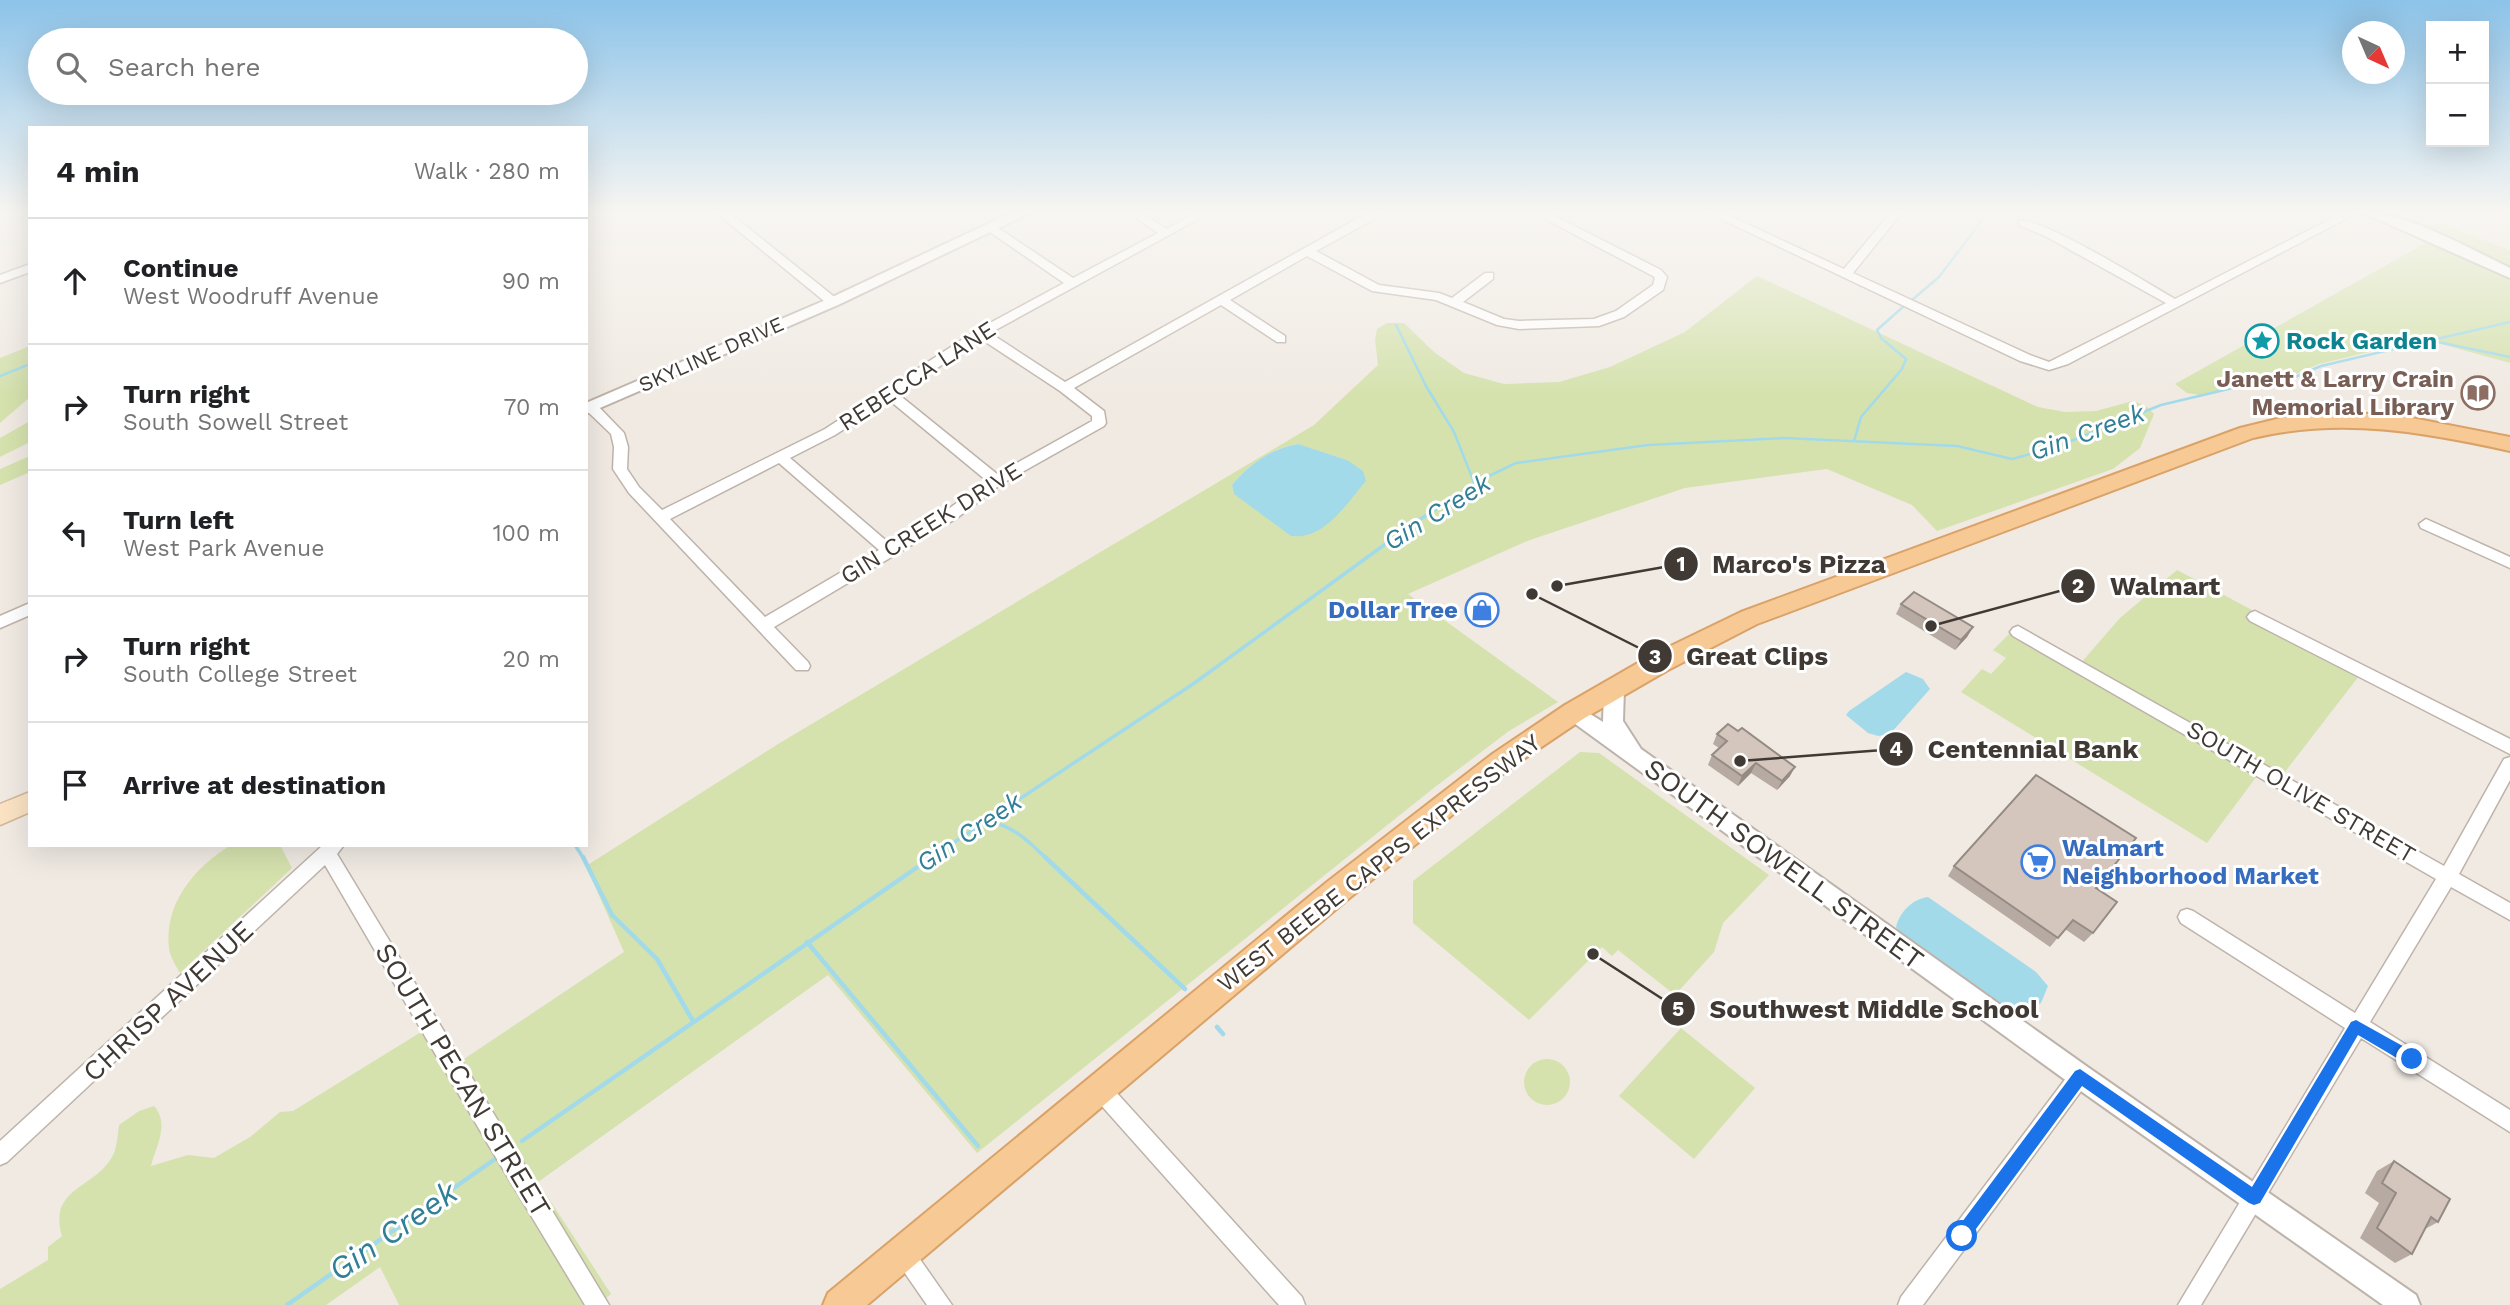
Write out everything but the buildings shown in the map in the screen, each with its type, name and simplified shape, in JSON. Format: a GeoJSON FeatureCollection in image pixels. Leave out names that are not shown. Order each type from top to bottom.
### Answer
{"type":"FeatureCollection","features":[{"type":"Feature","properties":{"kind":"main road","name":"WEST BEEBE CAPPS EXPRESSWAY"},"geometry":{"type":"LineString","coordinates":[[840,1305],[1099,1088],[1500,762],[1614,688],[1749,618],[2256,430],[2292,422],[2366,418],[2415,424],[2510,444]]}},
{"type":"Feature","properties":{"kind":"main road"},"geometry":{"type":"LineString","coordinates":[[0,815],[28,802]]}},
{"type":"Feature","properties":{"kind":"street"},"geometry":{"type":"LineString","coordinates":[[0,279],[19,272]]}},
{"type":"Feature","properties":{"kind":"street"},"geometry":{"type":"LineString","coordinates":[[795,272],[833,302]]}},
{"type":"Feature","properties":{"kind":"street","name":"SKYLINE DRIVE"},"geometry":{"type":"LineString","coordinates":[[588,408],[897,272]]}},
{"type":"Feature","properties":{"kind":"street"},"geometry":{"type":"LineString","coordinates":[[1056,272],[1072,283]]}},
{"type":"Feature","properties":{"kind":"street","name":"REBECCA LANE"},"geometry":{"type":"LineString","coordinates":[[662,517],[830,432],[981,333],[1093,272]]}},
{"type":"Feature","properties":{"kind":"street"},"geometry":{"type":"LineString","coordinates":[[981,333],[1065,388],[1272,272]]}},
{"type":"Feature","properties":{"kind":"street"},"geometry":{"type":"LineString","coordinates":[[1346,272],[1376,288],[1455,302],[1501,322],[1518,325],[1595,323],[1620,314],[1659,287],[1661,277],[1655,272]]}},
{"type":"Feature","properties":{"kind":"street"},"geometry":{"type":"LineString","coordinates":[[1841,272],[2025,359],[2049,366],[2238,272]]}},
{"type":"Feature","properties":{"kind":"street"},"geometry":{"type":"LineString","coordinates":[[2118,272],[2176,304]]}},
{"type":"Feature","properties":{"kind":"street"},"geometry":{"type":"LineString","coordinates":[[1455,302],[1489,276]]}},
{"type":"Feature","properties":{"kind":"street"},"geometry":{"type":"LineString","coordinates":[[1221,300],[1281,339]]}},
{"type":"Feature","properties":{"kind":"street","name":"GIN CREEK DRIVE"},"geometry":{"type":"LineString","coordinates":[[764,625],[952,514],[996,481],[1099,424],[1098,414],[1065,388]]}},
{"type":"Feature","properties":{"kind":"street"},"geometry":{"type":"LineString","coordinates":[[890,394],[996,481]]}},
{"type":"Feature","properties":{"kind":"street"},"geometry":{"type":"LineString","coordinates":[[588,408],[615,430],[623,445],[620,469],[626,478],[802,666]]}},
{"type":"Feature","properties":{"kind":"street"},"geometry":{"type":"LineString","coordinates":[[781,457],[889,551]]}},
{"type":"Feature","properties":{"kind":"street"},"geometry":{"type":"LineString","coordinates":[[2426,524],[2510,563]]}},
{"type":"Feature","properties":{"kind":"street"},"geometry":{"type":"LineString","coordinates":[[0,622],[28,610]]}},
{"type":"Feature","properties":{"kind":"street"},"geometry":{"type":"LineString","coordinates":[[2255,617],[2510,747]]}},
{"type":"Feature","properties":{"kind":"street","name":"SOUTH OLIVE STREET"},"geometry":{"type":"LineString","coordinates":[[2018,632],[2510,912]]}},
{"type":"Feature","properties":{"kind":"street"},"geometry":{"type":"LineString","coordinates":[[1614,688],[1613,722],[1624,740],[1645,764]]}},
{"type":"Feature","properties":{"kind":"street","name":"SOUTH SOWELL STREET"},"geometry":{"type":"LineString","coordinates":[[1574,712],[2080,1076],[2406,1305]]}},
{"type":"Feature","properties":{"kind":"street"},"geometry":{"type":"LineString","coordinates":[[2189,1305],[2448,876],[2510,764]]}},
{"type":"Feature","properties":{"kind":"street","name":"CHRISP AVENUE"},"geometry":{"type":"LineString","coordinates":[[0,1155],[332,850]]}},
{"type":"Feature","properties":{"kind":"street","name":"SOUTH PECAN STREET"},"geometry":{"type":"LineString","coordinates":[[332,850],[496,1139],[598,1305]]}},
{"type":"Feature","properties":{"kind":"street"},"geometry":{"type":"LineString","coordinates":[[2187,916],[2510,1122]]}},
{"type":"Feature","properties":{"kind":"street"},"geometry":{"type":"LineString","coordinates":[[1909,1305],[2080,1076]]}},
{"type":"Feature","properties":{"kind":"street"},"geometry":{"type":"LineString","coordinates":[[1099,1088],[1294,1305]]}},
{"type":"Feature","properties":{"kind":"street"},"geometry":{"type":"LineString","coordinates":[[902,1253],[941,1305]]}},
{"type":"Feature","properties":{"kind":"green space"},"geometry":{"type":"Polygon","coordinates":[[[2374,272],[2494,272],[2510,280],[2510,363],[2423,339],[2319,364],[2287,378],[2257,381],[2200,395],[2187,393],[2175,384],[2374,272]]]}},
{"type":"Feature","properties":{"kind":"green space"},"geometry":{"type":"Polygon","coordinates":[[[1757,276],[2038,407],[2065,412],[2096,411],[2133,401],[2146,406],[2154,414],[2140,448],[2113,469],[1937,531],[1912,505],[1827,469],[1685,488],[1527,541],[1408,594],[1558,702],[1509,731],[1435,787],[977,1153],[828,975],[538,1182],[611,1294],[598,1305],[399,1305],[380,1267],[326,1305],[0,1305],[0,1289],[48,1260],[48,1247],[62,1236],[59,1220],[62,1207],[76,1189],[107,1165],[115,1150],[119,1125],[139,1111],[154,1106],[159,1113],[161,1128],[151,1166],[188,1155],[214,1158],[250,1137],[280,1112],[293,1111],[426,1029],[461,1061],[624,952],[586,866],[778,744],[1314,425],[1378,365],[1375,340],[1377,329],[1387,323],[1404,323],[1434,352],[1464,373],[1504,384],[1559,382],[1610,367],[1685,332],[1757,276]],[[1297,444],[1287,446],[1269,453],[1246,471],[1232,485],[1234,494],[1347,460],[1297,444]]]}},
{"type":"Feature","properties":{"kind":"green space"},"geometry":{"type":"Polygon","coordinates":[[[28,347],[28,399],[0,423],[0,358],[28,347]]]}},
{"type":"Feature","properties":{"kind":"green space"},"geometry":{"type":"Polygon","coordinates":[[[28,422],[28,443],[0,457],[0,438],[28,422]]]}},
{"type":"Feature","properties":{"kind":"green space"},"geometry":{"type":"Polygon","coordinates":[[[28,457],[28,473],[0,485],[0,469],[28,457]]]}},
{"type":"Feature","properties":{"kind":"green space"},"geometry":{"type":"Polygon","coordinates":[[[2177,570],[2252,610],[2248,618],[2359,676],[2281,777],[2080,664],[2120,618],[2177,570]]]}},
{"type":"Feature","properties":{"kind":"green space"},"geometry":{"type":"Polygon","coordinates":[[[2010,633],[2257,776],[2207,843],[1961,692],[1982,669],[1991,674],[2006,658],[1993,650],[2010,633]]]}},
{"type":"Feature","properties":{"kind":"green space"},"geometry":{"type":"Polygon","coordinates":[[[1580,752],[1599,753],[1769,875],[1723,923],[1714,952],[1675,995],[1618,950],[1612,956],[1602,947],[1529,1020],[1413,923],[1413,881],[1580,752]]]}},
{"type":"Feature","properties":{"kind":"green space"},"geometry":{"type":"Polygon","coordinates":[[[228,847],[281,847],[292,868],[180,973],[169,948],[172,916],[177,901],[194,875],[228,847]]]}},
{"type":"Feature","properties":{"kind":"green space"},"geometry":{"type":"Polygon","coordinates":[[[1681,1028],[1755,1088],[1694,1159],[1619,1096],[1681,1028]]]}},
{"type":"Feature","properties":{"kind":"green space"},"geometry":{"type":"Polygon","coordinates":[[[1547,1059],[1563,1066],[1570,1082],[1563,1098],[1547,1105],[1531,1098],[1524,1082],[1531,1066],[1547,1059]]]}},
{"type":"Feature","properties":{"kind":"water"},"geometry":{"type":"Polygon","coordinates":[[[1298,444],[1347,460],[1363,471],[1366,481],[1334,519],[1314,532],[1291,536],[1234,494],[1232,485],[1261,458],[1298,444]]]}},
{"type":"Feature","properties":{"kind":"water"},"geometry":{"type":"Polygon","coordinates":[[[1906,672],[1923,679],[1930,689],[1890,734],[1878,736],[1868,733],[1846,715],[1849,711],[1906,672]]]}},
{"type":"Feature","properties":{"kind":"water"},"geometry":{"type":"Polygon","coordinates":[[[1928,897],[2036,972],[2048,986],[2041,1003],[2023,1013],[1999,1007],[1902,937],[1896,927],[1900,916],[1912,903],[1928,897]]]}},
{"type":"Feature","properties":{"kind":"waterway"},"geometry":{"type":"LineString","coordinates":[[1912,300],[1943,272]]}},
{"type":"Feature","properties":{"kind":"waterway"},"geometry":{"type":"LineString","coordinates":[[1854,441],[1861,417],[1902,369],[1906,359],[1881,338],[1877,330],[1904,306]]}},
{"type":"Feature","properties":{"kind":"waterway","name":"Gin Creek"},"geometry":{"type":"LineString","coordinates":[[1475,485],[1516,463],[1648,445],[1785,438],[1957,446],[2012,459],[2056,447],[2161,405],[2258,382],[2288,380],[2321,366],[2510,322]]}},
{"type":"Feature","properties":{"kind":"waterway"},"geometry":{"type":"LineString","coordinates":[[1396,325],[1426,386],[1454,432],[1475,485]]}},
{"type":"Feature","properties":{"kind":"waterway"},"geometry":{"type":"LineString","coordinates":[[2433,341],[2510,357]]}},
{"type":"Feature","properties":{"kind":"waterway"},"geometry":{"type":"LineString","coordinates":[[0,376],[28,365]]}},
{"type":"Feature","properties":{"kind":"waterway","name":"Gin Creek"},"geometry":{"type":"LineString","coordinates":[[1450,500],[1475,485]]}},
{"type":"Feature","properties":{"kind":"waterway","name":"Gin Creek"},"geometry":{"type":"LineString","coordinates":[[986,821],[1193,684],[1413,524],[1453,498]]}},
{"type":"Feature","properties":{"kind":"waterway","name":"Gin Creek"},"geometry":{"type":"LineString","coordinates":[[932,857],[986,821]]}},
{"type":"Feature","properties":{"kind":"waterway"},"geometry":{"type":"LineString","coordinates":[[986,821],[1012,830],[1047,859]]}},
{"type":"Feature","properties":{"kind":"waterway"},"geometry":{"type":"LineString","coordinates":[[576,847],[584,859]]}},
{"type":"Feature","properties":{"kind":"waterway","name":"Gin Creek"},"geometry":{"type":"LineString","coordinates":[[808,943],[932,857]]}},
{"type":"Feature","properties":{"kind":"waterway"},"geometry":{"type":"LineString","coordinates":[[1045,857],[1185,989]]}},
{"type":"Feature","properties":{"kind":"waterway"},"geometry":{"type":"LineString","coordinates":[[584,859],[612,915],[657,959],[693,1021]]}},
{"type":"Feature","properties":{"kind":"waterway","name":"Gin Creek"},"geometry":{"type":"LineString","coordinates":[[522,1141],[808,943]]}},
{"type":"Feature","properties":{"kind":"waterway"},"geometry":{"type":"LineString","coordinates":[[808,943],[978,1146]]}},
{"type":"Feature","properties":{"kind":"waterway"},"geometry":{"type":"LineString","coordinates":[[1217,1027],[1223,1034]]}},
{"type":"Feature","properties":{"kind":"waterway","name":"Gin Creek"},"geometry":{"type":"LineString","coordinates":[[287,1305],[498,1157]]}},
{"type":"Feature","properties":{"kind":"place","name":"Rock Garden"},"geometry":{"type":"Point","coordinates":[2262,341]}},
{"type":"Feature","properties":{"kind":"place","name":"Janett & Larry Crain Memorial Library"},"geometry":{"type":"Point","coordinates":[2478,393]}},
{"type":"Feature","properties":{"kind":"place","name":"Marco's Pizza"},"geometry":{"type":"Point","coordinates":[1557,586]}},
{"type":"Feature","properties":{"kind":"place","name":"Great Clips"},"geometry":{"type":"Point","coordinates":[1532,594]}},
{"type":"Feature","properties":{"kind":"place","name":"Dollar Tree"},"geometry":{"type":"Point","coordinates":[1482,610]}},
{"type":"Feature","properties":{"kind":"place","name":"Walmart"},"geometry":{"type":"Point","coordinates":[1931,626]}},
{"type":"Feature","properties":{"kind":"place","name":"Centennial Bank"},"geometry":{"type":"Point","coordinates":[1740,761]}},
{"type":"Feature","properties":{"kind":"place","name":"Walmart Neighborhood Market"},"geometry":{"type":"Point","coordinates":[2038,862]}},
{"type":"Feature","properties":{"kind":"place","name":"Southwest Middle School"},"geometry":{"type":"Point","coordinates":[1593,954]}},
{"type":"Feature","properties":{"kind":"route"},"geometry":{"type":"LineString","coordinates":[[1962,1236],[2080,1076],[2254,1198],[2356,1026],[2412,1059]]}}]}
